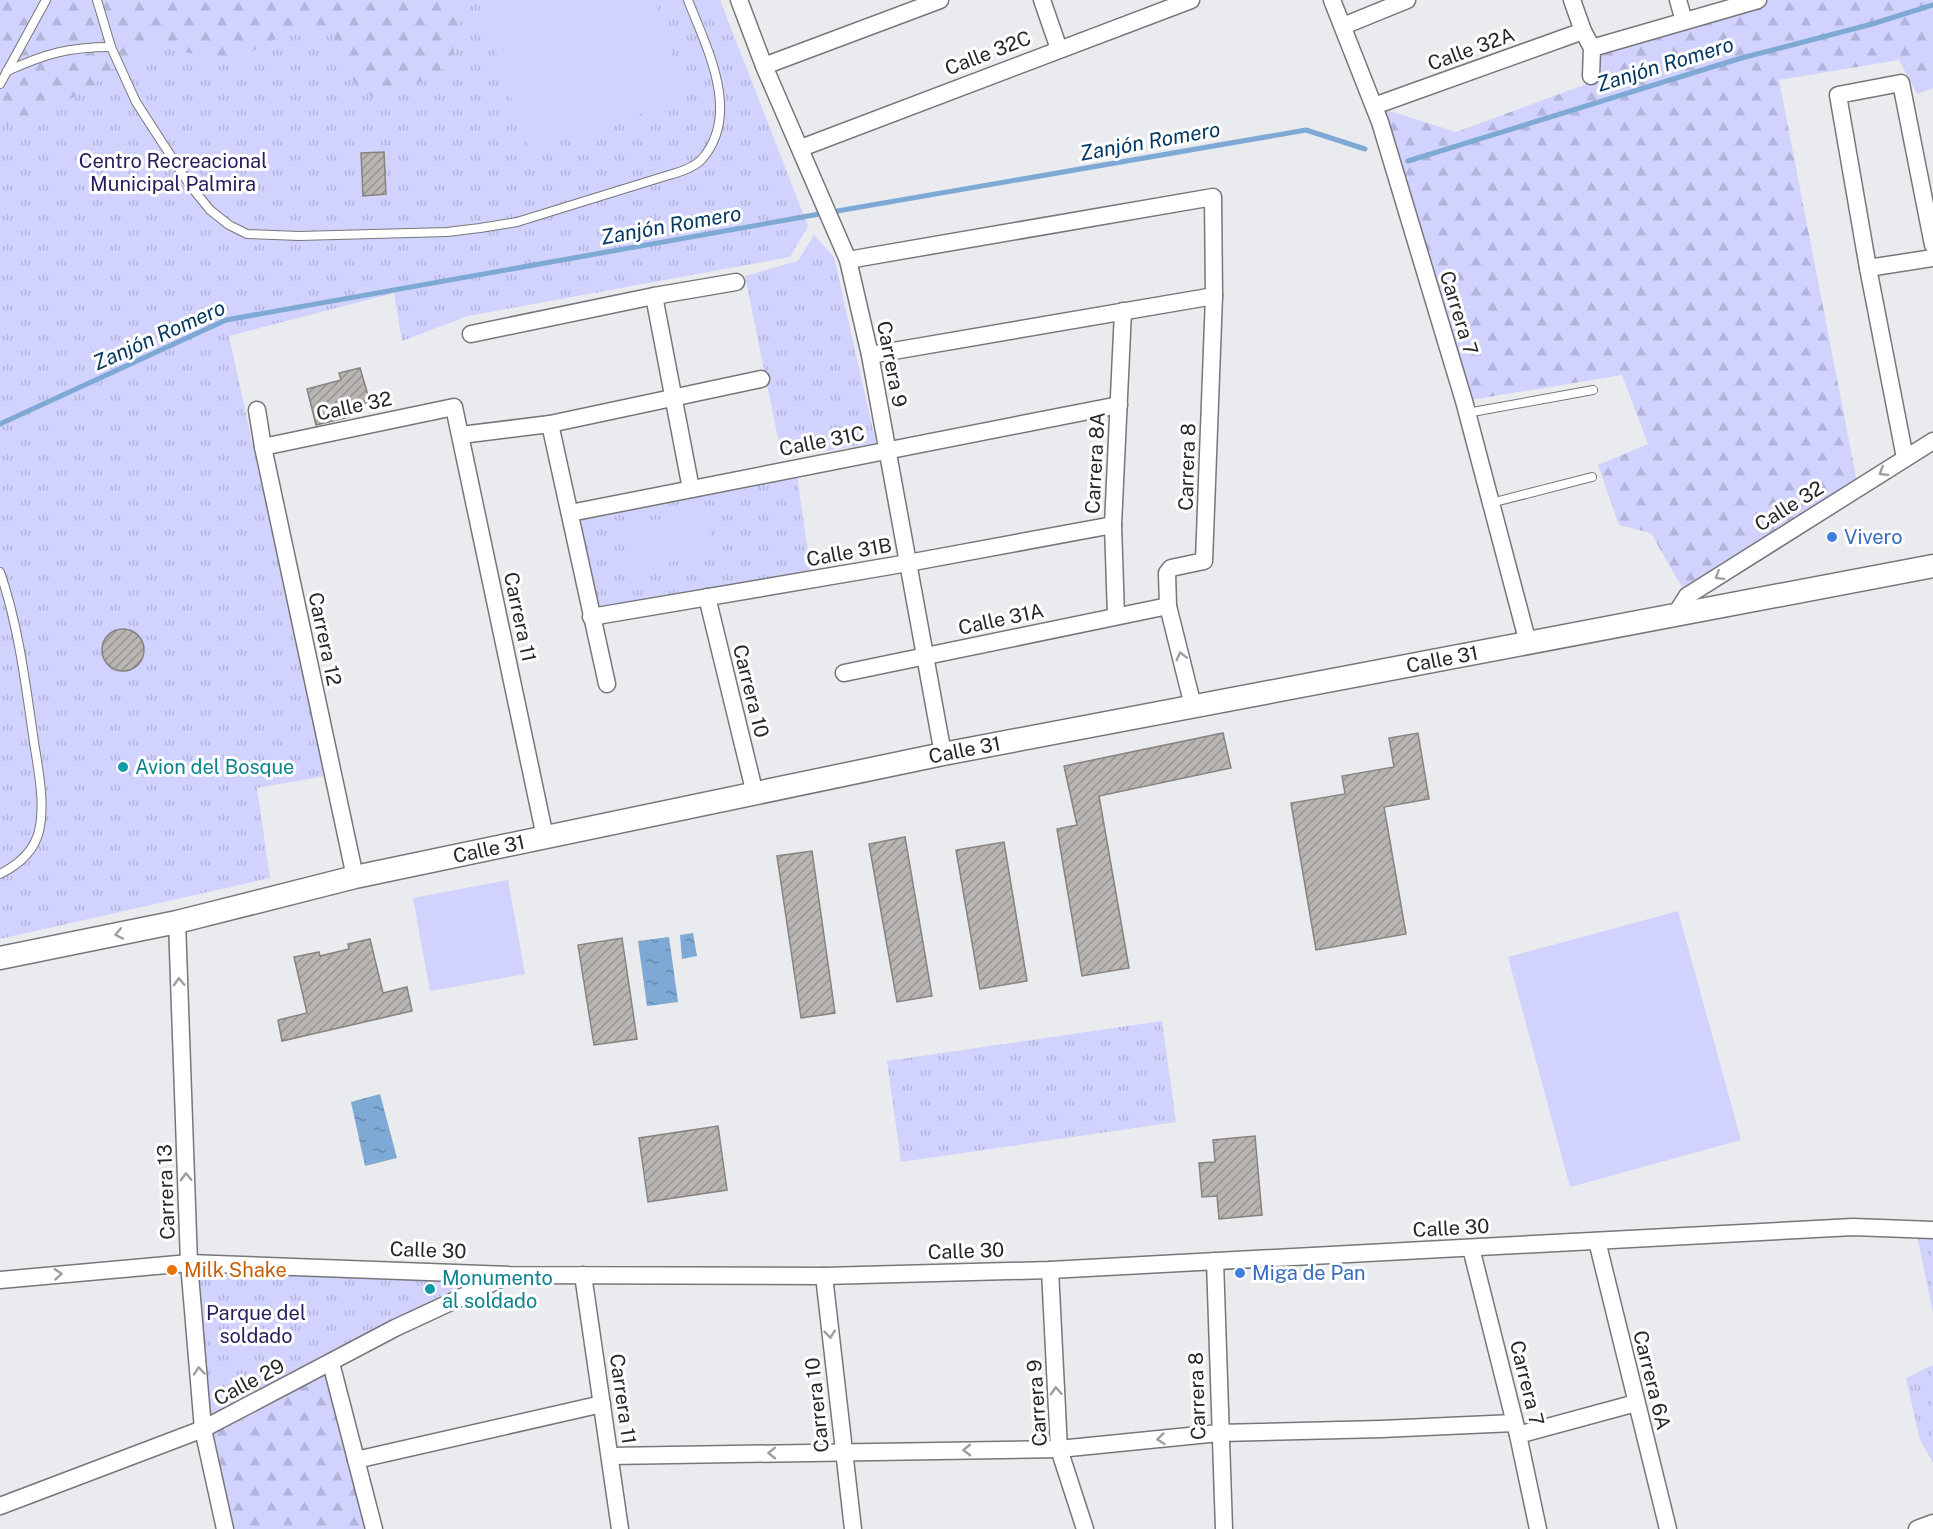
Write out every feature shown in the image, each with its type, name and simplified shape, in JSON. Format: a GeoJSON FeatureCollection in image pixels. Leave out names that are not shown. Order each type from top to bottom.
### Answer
{"type":"FeatureCollection","features":[{"type":"Feature","properties":{"kind":"main road","name":"Calle 31"},"geometry":{"type":"LineString","coordinates":[[0,957],[177,922],[355,877],[943,754],[1933,566]]}},
{"type":"Feature","properties":{"kind":"street","name":"Carrera 9"},"geometry":{"type":"LineString","coordinates":[[738,0],[848,260],[870,355],[943,754]]}},
{"type":"Feature","properties":{"kind":"street"},"geometry":{"type":"LineString","coordinates":[[764,66],[940,0]]}},
{"type":"Feature","properties":{"kind":"street"},"geometry":{"type":"LineString","coordinates":[[1042,0],[1059,49]]}},
{"type":"Feature","properties":{"kind":"street","name":"Calle 32C"},"geometry":{"type":"LineString","coordinates":[[801,148],[1191,0]]}},
{"type":"Feature","properties":{"kind":"street","name":"Carrera 7"},"geometry":{"type":"LineString","coordinates":[[1332,0],[1380,122],[1467,413],[1528,643]]}},
{"type":"Feature","properties":{"kind":"street"},"geometry":{"type":"LineString","coordinates":[[1343,26],[1407,0]]}},
{"type":"Feature","properties":{"kind":"street"},"geometry":{"type":"LineString","coordinates":[[1572,0],[1592,48],[1591,76]]}},
{"type":"Feature","properties":{"kind":"street"},"geometry":{"type":"LineString","coordinates":[[1678,0],[1684,21]]}},
{"type":"Feature","properties":{"kind":"street"},"geometry":{"type":"LineString","coordinates":[[1592,48],[1758,0]]}},
{"type":"Feature","properties":{"kind":"street","name":"Calle 32A"},"geometry":{"type":"LineString","coordinates":[[1374,106],[1583,31]]}},
{"type":"Feature","properties":{"kind":"street"},"geometry":{"type":"LineString","coordinates":[[1905,458],[1868,268],[1838,95],[1901,83],[1933,244]]}},
{"type":"Feature","properties":{"kind":"street","name":"Carrera 8"},"geometry":{"type":"LineString","coordinates":[[848,260],[1213,197],[1214,296],[1204,561],[1168,570],[1168,606],[1193,706]]}},
{"type":"Feature","properties":{"kind":"street"},"geometry":{"type":"LineString","coordinates":[[1868,268],[1933,258]]}},
{"type":"Feature","properties":{"kind":"street"},"geometry":{"type":"LineString","coordinates":[[471,334],[654,296],[735,282]]}},
{"type":"Feature","properties":{"kind":"street"},"geometry":{"type":"LineString","coordinates":[[654,296],[691,489]]}},
{"type":"Feature","properties":{"kind":"street"},"geometry":{"type":"LineString","coordinates":[[870,355],[1214,296]]}},
{"type":"Feature","properties":{"kind":"street","name":"Carrera 8A"},"geometry":{"type":"LineString","coordinates":[[1116,616],[1113,525],[1123,311]]}},
{"type":"Feature","properties":{"kind":"street"},"geometry":{"type":"LineString","coordinates":[[461,435],[550,424],[760,379]]}},
{"type":"Feature","properties":{"kind":"street","name":"Calle 31C"},"geometry":{"type":"LineString","coordinates":[[570,513],[1119,405]]}},
{"type":"Feature","properties":{"kind":"street","name":"Calle 32"},"geometry":{"type":"LineString","coordinates":[[263,447],[454,406]]}},
{"type":"Feature","properties":{"kind":"street","name":"Carrera 11"},"geometry":{"type":"LineString","coordinates":[[454,406],[545,837]]}},
{"type":"Feature","properties":{"kind":"street","name":"Carrera 12"},"geometry":{"type":"LineString","coordinates":[[257,410],[355,877]]}},
{"type":"Feature","properties":{"kind":"street"},"geometry":{"type":"LineString","coordinates":[[550,424],[607,684]]}},
{"type":"Feature","properties":{"kind":"street","name":"Calle 32"},"geometry":{"type":"LineString","coordinates":[[1675,615],[1687,596],[1933,441]]}},
{"type":"Feature","properties":{"kind":"street","name":"Calle 31B"},"geometry":{"type":"LineString","coordinates":[[591,617],[908,563],[1113,525]]}},
{"type":"Feature","properties":{"kind":"street","name":"Carrera 10"},"geometry":{"type":"LineString","coordinates":[[707,597],[754,794]]}},
{"type":"Feature","properties":{"kind":"street","name":"Calle 31A"},"geometry":{"type":"LineString","coordinates":[[844,674],[1168,606]]}},
{"type":"Feature","properties":{"kind":"street","name":"Carrera 13"},"geometry":{"type":"LineString","coordinates":[[177,922],[189,1263],[203,1430],[225,1529]]}},
{"type":"Feature","properties":{"kind":"street","name":"Calle 30"},"geometry":{"type":"LineString","coordinates":[[0,1280],[189,1263],[509,1275],[824,1276],[1050,1270],[1853,1227],[1933,1230]]}},
{"type":"Feature","properties":{"kind":"street","name":"Carrera 6A"},"geometry":{"type":"LineString","coordinates":[[1597,1241],[1668,1529]]}},
{"type":"Feature","properties":{"kind":"street","name":"Carrera 7"},"geometry":{"type":"LineString","coordinates":[[1471,1248],[1538,1529]]}},
{"type":"Feature","properties":{"kind":"street","name":"Carrera 8"},"geometry":{"type":"LineString","coordinates":[[1215,1261],[1224,1529]]}},
{"type":"Feature","properties":{"kind":"street","name":"Carrera 9"},"geometry":{"type":"LineString","coordinates":[[1050,1270],[1059,1449],[1085,1529]]}},
{"type":"Feature","properties":{"kind":"street","name":"Calle 29"},"geometry":{"type":"LineString","coordinates":[[0,1506],[203,1430],[395,1328],[509,1275]]}},
{"type":"Feature","properties":{"kind":"street","name":"Carrera 11"},"geometry":{"type":"LineString","coordinates":[[583,1275],[620,1529]]}},
{"type":"Feature","properties":{"kind":"street","name":"Carrera 10"},"geometry":{"type":"LineString","coordinates":[[824,1276],[853,1529]]}},
{"type":"Feature","properties":{"kind":"street"},"geometry":{"type":"LineString","coordinates":[[331,1363],[374,1529]]}},
{"type":"Feature","properties":{"kind":"street"},"geometry":{"type":"LineString","coordinates":[[610,1456],[1059,1449],[1219,1433],[1516,1429],[1636,1403]]}},
{"type":"Feature","properties":{"kind":"street"},"geometry":{"type":"LineString","coordinates":[[356,1460],[602,1404]]}},
{"type":"Feature","properties":{"kind":"street"},"geometry":{"type":"LineString","coordinates":[[1917,1529],[1933,1523]]}},
{"type":"Feature","properties":{"kind":"lane"},"geometry":{"type":"LineString","coordinates":[[0,84],[46,0]]}},
{"type":"Feature","properties":{"kind":"lane"},"geometry":{"type":"LineString","coordinates":[[97,0],[111,47],[136,102],[189,184],[210,210],[229,225],[247,234],[299,236],[447,232],[517,222],[682,171],[701,160],[712,143],[719,118],[720,96],[713,66],[688,0]]}},
{"type":"Feature","properties":{"kind":"lane"},"geometry":{"type":"LineString","coordinates":[[7,71],[38,57],[63,50],[111,47]]}},
{"type":"Feature","properties":{"kind":"lane"},"geometry":{"type":"LineString","coordinates":[[1467,413],[1593,390]]}},
{"type":"Feature","properties":{"kind":"lane"},"geometry":{"type":"LineString","coordinates":[[1491,503],[1592,477]]}},
{"type":"Feature","properties":{"kind":"lane"},"geometry":{"type":"LineString","coordinates":[[0,572],[12,613],[23,668],[41,811],[39,832],[29,853],[0,874]]}},
{"type":"Feature","properties":{"kind":"green space","name":"Centro Recreacional Municipal Palmira"},"geometry":{"type":"Polygon","coordinates":[[[0,0],[720,0],[808,226],[790,257],[468,316],[402,341],[394,293],[229,336],[325,776],[257,788],[270,878],[0,939],[0,0]]]}},
{"type":"Feature","properties":{"kind":"green space"},"geometry":{"type":"Polygon","coordinates":[[[0,0],[454,0],[459,24],[450,66],[381,102],[356,86],[330,25],[294,29],[232,62],[158,46],[119,63],[89,89],[44,113],[0,127],[0,0]]]}},
{"type":"Feature","properties":{"kind":"green space"},"geometry":{"type":"Polygon","coordinates":[[[478,0],[654,0],[687,98],[529,151],[478,0]]]}},
{"type":"Feature","properties":{"kind":"green space"},"geometry":{"type":"Polygon","coordinates":[[[1756,0],[1933,0],[1933,88],[1917,94],[1899,60],[1779,80],[1858,487],[1687,596],[1651,533],[1619,525],[1598,465],[1648,444],[1622,375],[1464,401],[1374,106],[1456,132],[1603,78],[1592,48],[1756,0]]]}},
{"type":"Feature","properties":{"kind":"green space"},"geometry":{"type":"Polygon","coordinates":[[[814,235],[834,257],[876,443],[782,458],[745,276],[798,261],[814,235]]]}},
{"type":"Feature","properties":{"kind":"green space"},"geometry":{"type":"Polygon","coordinates":[[[797,475],[811,573],[599,609],[580,518],[797,475]]]}},
{"type":"Feature","properties":{"kind":"green space"},"geometry":{"type":"Polygon","coordinates":[[[706,511],[714,554],[630,570],[622,526],[706,511]]]}},
{"type":"Feature","properties":{"kind":"green space"},"geometry":{"type":"Polygon","coordinates":[[[508,880],[525,974],[430,991],[413,898],[508,880]]]}},
{"type":"Feature","properties":{"kind":"green space"},"geometry":{"type":"Polygon","coordinates":[[[1678,911],[1741,1140],[1570,1187],[1508,957],[1678,911]]]}},
{"type":"Feature","properties":{"kind":"green space"},"geometry":{"type":"Polygon","coordinates":[[[1162,1021],[1176,1122],[901,1162],[887,1061],[1162,1021]]]}},
{"type":"Feature","properties":{"kind":"green space"},"geometry":{"type":"Polygon","coordinates":[[[1916,1230],[1933,1230],[1933,1313],[1916,1230]]]}},
{"type":"Feature","properties":{"kind":"green space","name":"Parque del soldado"},"geometry":{"type":"Polygon","coordinates":[[[189,1263],[483,1274],[203,1418],[189,1263]]]}},
{"type":"Feature","properties":{"kind":"green space"},"geometry":{"type":"Polygon","coordinates":[[[331,1363],[374,1529],[225,1529],[203,1429],[331,1363]]]}},
{"type":"Feature","properties":{"kind":"green space"},"geometry":{"type":"Polygon","coordinates":[[[1933,1365],[1933,1463],[1920,1440],[1906,1378],[1933,1365]]]}},
{"type":"Feature","properties":{"kind":"water"},"geometry":{"type":"Polygon","coordinates":[[[693,933],[697,956],[682,959],[680,935],[693,933]]]}},
{"type":"Feature","properties":{"kind":"water"},"geometry":{"type":"Polygon","coordinates":[[[669,937],[678,1002],[647,1006],[638,941],[669,937]]]}},
{"type":"Feature","properties":{"kind":"water"},"geometry":{"type":"Polygon","coordinates":[[[380,1094],[397,1158],[365,1166],[351,1102],[380,1094]]]}},
{"type":"Feature","properties":{"kind":"building"},"geometry":{"type":"Polygon","coordinates":[[[384,152],[386,194],[363,196],[361,153],[384,152]]]}},
{"type":"Feature","properties":{"kind":"building"},"geometry":{"type":"Polygon","coordinates":[[[360,368],[370,402],[347,408],[349,417],[316,425],[307,389],[341,380],[339,373],[360,368]]]}},
{"type":"Feature","properties":{"kind":"building"},"geometry":{"type":"Polygon","coordinates":[[[123,629],[131,630],[138,635],[143,642],[143,658],[138,665],[131,670],[123,671],[115,670],[108,665],[103,658],[102,650],[103,642],[108,635],[115,630],[123,629]]]}},
{"type":"Feature","properties":{"kind":"building"},"geometry":{"type":"Polygon","coordinates":[[[1223,733],[1231,768],[1099,796],[1129,968],[1082,976],[1057,829],[1077,825],[1064,766],[1223,733]]]}},
{"type":"Feature","properties":{"kind":"building"},"geometry":{"type":"Polygon","coordinates":[[[1418,733],[1429,799],[1384,807],[1406,934],[1316,950],[1291,803],[1345,794],[1342,776],[1394,767],[1389,738],[1418,733]]]}},
{"type":"Feature","properties":{"kind":"building"},"geometry":{"type":"Polygon","coordinates":[[[905,837],[932,996],[897,1002],[869,844],[905,837]]]}},
{"type":"Feature","properties":{"kind":"building"},"geometry":{"type":"Polygon","coordinates":[[[1004,842],[1027,981],[980,989],[956,850],[1004,842]]]}},
{"type":"Feature","properties":{"kind":"building"},"geometry":{"type":"Polygon","coordinates":[[[812,851],[835,1013],[801,1018],[777,856],[812,851]]]}},
{"type":"Feature","properties":{"kind":"building"},"geometry":{"type":"Polygon","coordinates":[[[622,938],[637,1039],[594,1045],[578,945],[622,938]]]}},
{"type":"Feature","properties":{"kind":"building"},"geometry":{"type":"Polygon","coordinates":[[[370,939],[383,993],[407,987],[412,1011],[282,1041],[278,1020],[307,1013],[294,957],[319,952],[320,956],[349,949],[348,944],[370,939]]]}},
{"type":"Feature","properties":{"kind":"building"},"geometry":{"type":"Polygon","coordinates":[[[718,1126],[727,1190],[648,1202],[639,1138],[718,1126]]]}},
{"type":"Feature","properties":{"kind":"building"},"geometry":{"type":"Polygon","coordinates":[[[1255,1136],[1262,1215],[1219,1219],[1217,1196],[1202,1197],[1199,1163],[1215,1162],[1213,1140],[1255,1136]]]}},
{"type":"Feature","properties":{"kind":"waterway","name":"Zanjón Romero"},"geometry":{"type":"LineString","coordinates":[[1408,161],[1738,59],[1872,24],[1933,5]]}},
{"type":"Feature","properties":{"kind":"waterway","name":"Zanjón Romero"},"geometry":{"type":"LineString","coordinates":[[0,424],[226,320],[1306,130],[1365,149]]}},
{"type":"Feature","properties":{"kind":"place","name":"Vivero"},"geometry":{"type":"Point","coordinates":[1832,537]}},
{"type":"Feature","properties":{"kind":"place","name":"Avion del Bosque"},"geometry":{"type":"Point","coordinates":[123,767]}},
{"type":"Feature","properties":{"kind":"place","name":"Milk Shake"},"geometry":{"type":"Point","coordinates":[172,1270]}},
{"type":"Feature","properties":{"kind":"place","name":"Miga de Pan"},"geometry":{"type":"Point","coordinates":[1240,1273]}},
{"type":"Feature","properties":{"kind":"place","name":"Monumento al soldado"},"geometry":{"type":"Point","coordinates":[430,1289]}}]}
